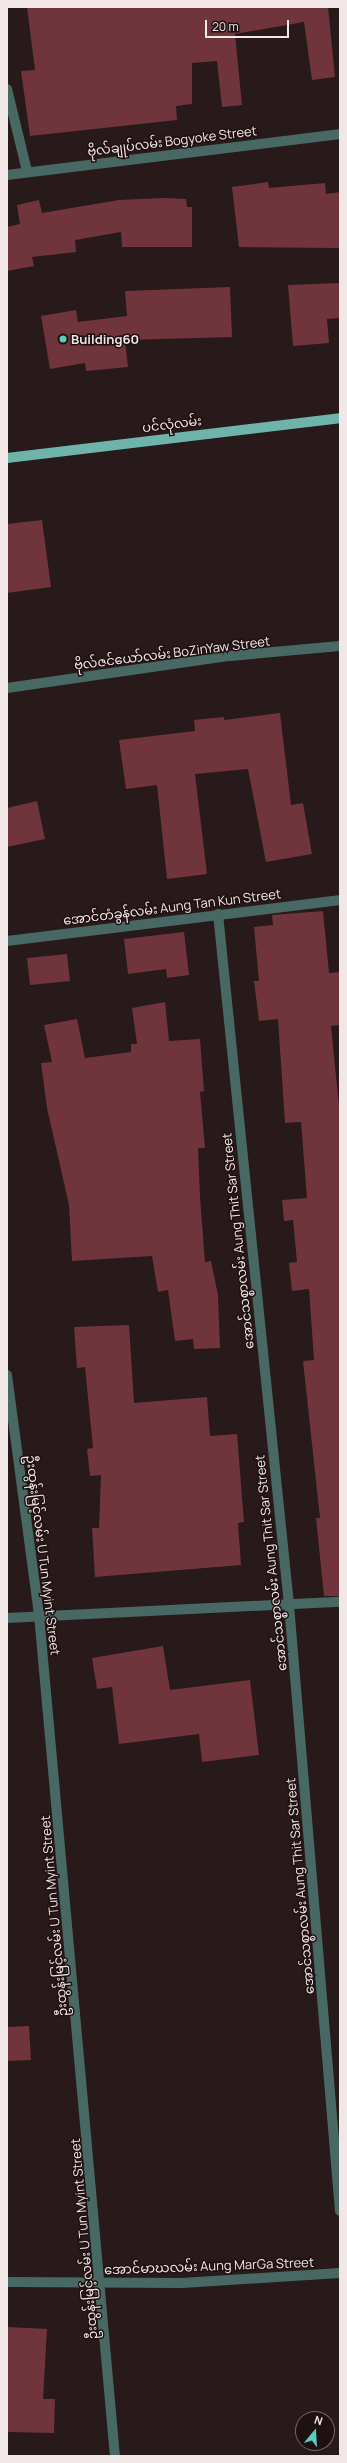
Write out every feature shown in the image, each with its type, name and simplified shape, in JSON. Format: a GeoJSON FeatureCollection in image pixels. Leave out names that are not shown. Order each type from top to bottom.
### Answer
{"type":"FeatureCollection","features":[{"type":"Feature","properties":{"kind":"main road","name":"ပင်လုံလမ်း"},"geometry":{"type":"LineString","coordinates":[[7,458],[340,418]]}},
{"type":"Feature","properties":{"kind":"street"},"geometry":{"type":"LineString","coordinates":[[7,89],[27,172]]}},
{"type":"Feature","properties":{"kind":"street","name":"ဗိုလ်ချုပ်လမ်း Bogyoke Street"},"geometry":{"type":"LineString","coordinates":[[7,175],[340,134]]}},
{"type":"Feature","properties":{"kind":"street","name":"ဗိုလ်ဇင်ယော်လမ်း BoZinYaw Street"},"geometry":{"type":"LineString","coordinates":[[7,688],[230,656],[340,646]]}},
{"type":"Feature","properties":{"kind":"street","name":"အောင်တံခွန်လမ်း Aung Tan Kun Street"},"geometry":{"type":"LineString","coordinates":[[7,941],[340,900]]}},
{"type":"Feature","properties":{"kind":"street","name":"အောင်သစ္စာလမ်း Aung Thit Sar Street"},"geometry":{"type":"LineString","coordinates":[[218,914],[289,1605],[340,2211]]}},
{"type":"Feature","properties":{"kind":"street","name":"ဦးထွန်းမြင့်လမ်း U Tun Myint Street"},"geometry":{"type":"LineString","coordinates":[[7,1375],[39,1615],[101,2283],[115,2456]]}},
{"type":"Feature","properties":{"kind":"street"},"geometry":{"type":"LineString","coordinates":[[7,1618],[39,1615],[340,1602]]}},
{"type":"Feature","properties":{"kind":"street","name":"အောင်မာဃလမ်း Aung MarGa Street"},"geometry":{"type":"LineString","coordinates":[[7,2282],[182,2283],[340,2273]]}},
{"type":"Feature","properties":{"kind":"building"},"geometry":{"type":"Polygon","coordinates":[[[27,7],[328,7],[335,77],[312,80],[304,22],[235,34],[242,105],[222,107],[217,61],[192,63],[192,104],[176,106],[177,120],[30,136],[21,71],[35,70],[27,7]]]}},
{"type":"Feature","properties":{"kind":"building"},"geometry":{"type":"Polygon","coordinates":[[[268,182],[269,188],[325,183],[326,194],[340,192],[340,248],[239,247],[232,187],[268,182]]]}},
{"type":"Feature","properties":{"kind":"building"},"geometry":{"type":"Polygon","coordinates":[[[163,198],[186,199],[187,207],[192,207],[192,247],[122,247],[121,232],[75,240],[76,252],[32,257],[34,266],[7,271],[7,227],[20,224],[17,205],[39,200],[42,213],[119,200],[163,198]]]}},
{"type":"Feature","properties":{"kind":"building"},"geometry":{"type":"Polygon","coordinates":[[[340,283],[340,318],[327,319],[329,343],[293,346],[288,285],[340,283]]]}},
{"type":"Feature","properties":{"kind":"building"},"geometry":{"type":"Polygon","coordinates":[[[230,287],[232,337],[125,340],[128,367],[86,371],[85,363],[50,369],[41,316],[76,310],[78,322],[127,316],[125,291],[230,287]]]}},
{"type":"Feature","properties":{"kind":"building"},"geometry":{"type":"Polygon","coordinates":[[[42,520],[51,587],[7,593],[7,524],[42,520]]]}},
{"type":"Feature","properties":{"kind":"building"},"geometry":{"type":"Polygon","coordinates":[[[280,713],[291,805],[303,803],[312,854],[266,862],[248,769],[195,774],[207,874],[167,879],[157,785],[126,789],[119,740],[195,731],[194,720],[224,717],[224,720],[280,713]]]}},
{"type":"Feature","properties":{"kind":"building"},"geometry":{"type":"Polygon","coordinates":[[[37,801],[45,839],[7,847],[7,808],[37,801]]]}},
{"type":"Feature","properties":{"kind":"building"},"geometry":{"type":"Polygon","coordinates":[[[323,911],[329,973],[340,972],[340,1025],[331,1026],[340,1116],[340,1596],[324,1596],[316,1518],[320,1518],[303,1361],[314,1360],[309,1289],[292,1291],[289,1263],[297,1262],[293,1220],[284,1221],[282,1200],[307,1198],[301,1122],[285,1123],[278,1019],[259,1021],[254,981],[259,981],[254,927],[273,925],[272,915],[323,911]]]}},
{"type":"Feature","properties":{"kind":"building"},"geometry":{"type":"Polygon","coordinates":[[[184,932],[189,975],[167,978],[166,969],[128,974],[124,939],[184,932]]]}},
{"type":"Feature","properties":{"kind":"building"},"geometry":{"type":"Polygon","coordinates":[[[67,954],[70,981],[30,985],[27,958],[67,954]]]}},
{"type":"Feature","properties":{"kind":"building"},"geometry":{"type":"Polygon","coordinates":[[[165,1002],[169,1041],[200,1039],[204,1091],[200,1092],[205,1148],[198,1148],[200,1197],[205,1262],[211,1261],[218,1295],[220,1348],[194,1349],[193,1339],[175,1341],[168,1290],[158,1292],[152,1256],[72,1261],[69,1205],[47,1108],[41,1063],[52,1062],[44,1025],[77,1019],[85,1058],[131,1052],[131,1044],[137,1044],[132,1008],[165,1002]]]}},
{"type":"Feature","properties":{"kind":"building"},"geometry":{"type":"Polygon","coordinates":[[[129,1325],[134,1403],[207,1397],[210,1436],[237,1434],[244,1522],[238,1523],[241,1565],[95,1577],[92,1528],[99,1528],[101,1475],[90,1476],[87,1449],[93,1448],[85,1367],[77,1368],[74,1327],[129,1325]]]}},
{"type":"Feature","properties":{"kind":"building"},"geometry":{"type":"Polygon","coordinates":[[[163,1646],[170,1690],[250,1680],[259,1755],[202,1762],[199,1734],[119,1744],[112,1687],[97,1689],[92,1658],[163,1646]]]}},
{"type":"Feature","properties":{"kind":"building"},"geometry":{"type":"Polygon","coordinates":[[[29,2026],[31,2060],[7,2061],[7,2027],[29,2026]]]}},
{"type":"Feature","properties":{"kind":"building"},"geometry":{"type":"Polygon","coordinates":[[[7,2327],[47,2329],[43,2399],[55,2399],[54,2433],[7,2432],[7,2327]]]}},
{"type":"Feature","properties":{"kind":"place","name":"Building60"},"geometry":{"type":"Point","coordinates":[63,339]}}]}
